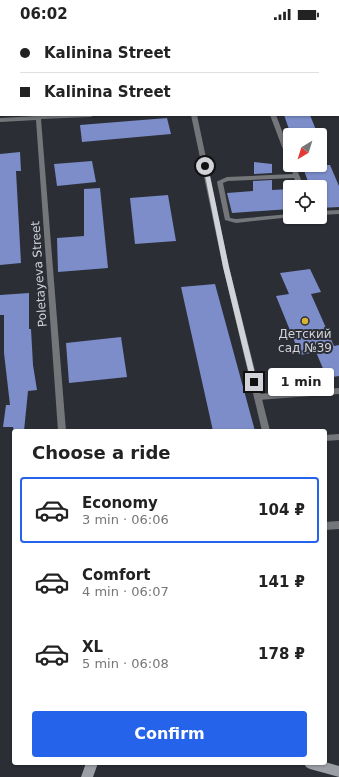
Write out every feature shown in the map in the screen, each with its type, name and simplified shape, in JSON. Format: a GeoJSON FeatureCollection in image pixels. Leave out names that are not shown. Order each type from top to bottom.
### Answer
{"type":"FeatureCollection","features":[{"type":"Feature","properties":{"kind":"main road"},"geometry":{"type":"LineString","coordinates":[[87,777],[91,765]]}},
{"type":"Feature","properties":{"kind":"main road"},"geometry":{"type":"LineString","coordinates":[[316,765],[339,772]]}},
{"type":"Feature","properties":{"kind":"street"},"geometry":{"type":"LineString","coordinates":[[0,120],[64,116]]}},
{"type":"Feature","properties":{"kind":"street"},"geometry":{"type":"LineString","coordinates":[[194,116],[226,267],[266,429]]}},
{"type":"Feature","properties":{"kind":"street"},"geometry":{"type":"LineString","coordinates":[[273,116],[283,141]]}},
{"type":"Feature","properties":{"kind":"street","name":"Poletayeva Street"},"geometry":{"type":"LineString","coordinates":[[38,117],[62,429]]}},
{"type":"Feature","properties":{"kind":"street"},"geometry":{"type":"LineString","coordinates":[[295,172],[298,180]]}},
{"type":"Feature","properties":{"kind":"street"},"geometry":{"type":"LineString","coordinates":[[283,217],[236,221],[227,219],[220,182],[227,179],[296,176]]}},
{"type":"Feature","properties":{"kind":"street"},"geometry":{"type":"LineString","coordinates":[[327,213],[339,212]]}},
{"type":"Feature","properties":{"kind":"street"},"geometry":{"type":"LineString","coordinates":[[258,397],[339,391]]}},
{"type":"Feature","properties":{"kind":"street"},"geometry":{"type":"LineString","coordinates":[[327,438],[339,436]]}},
{"type":"Feature","properties":{"kind":"street"},"geometry":{"type":"LineString","coordinates":[[327,526],[339,525]]}},
{"type":"Feature","properties":{"kind":"building"},"geometry":{"type":"Polygon","coordinates":[[[284,116],[310,116],[315,128],[289,128],[284,116]]]}},
{"type":"Feature","properties":{"kind":"building"},"geometry":{"type":"Polygon","coordinates":[[[167,118],[171,134],[82,142],[80,125],[167,118]]]}},
{"type":"Feature","properties":{"kind":"building"},"geometry":{"type":"Polygon","coordinates":[[[20,152],[21,171],[16,171],[21,263],[0,265],[0,154],[20,152]]]}},
{"type":"Feature","properties":{"kind":"building"},"geometry":{"type":"Polygon","coordinates":[[[92,161],[96,182],[57,186],[54,164],[92,161]]]}},
{"type":"Feature","properties":{"kind":"building"},"geometry":{"type":"Polygon","coordinates":[[[254,162],[272,164],[272,173],[254,174],[254,162]]]}},
{"type":"Feature","properties":{"kind":"building"},"geometry":{"type":"Polygon","coordinates":[[[327,165],[330,165],[339,186],[339,207],[327,208],[327,180],[307,180],[305,172],[327,172],[327,165]]]}},
{"type":"Feature","properties":{"kind":"building"},"geometry":{"type":"Polygon","coordinates":[[[272,180],[272,190],[283,189],[283,209],[232,213],[227,193],[253,191],[253,181],[272,180]]]}},
{"type":"Feature","properties":{"kind":"building"},"geometry":{"type":"Polygon","coordinates":[[[100,188],[108,268],[58,272],[57,238],[84,236],[84,189],[100,188]]]}},
{"type":"Feature","properties":{"kind":"building"},"geometry":{"type":"Polygon","coordinates":[[[168,195],[176,241],[135,244],[130,198],[168,195]]]}},
{"type":"Feature","properties":{"kind":"building","name":"Детский сад №39"},"geometry":{"type":"Polygon","coordinates":[[[310,269],[321,292],[311,294],[334,346],[339,345],[339,376],[327,378],[316,352],[300,355],[276,296],[289,294],[280,273],[310,269]]]}},
{"type":"Feature","properties":{"kind":"building"},"geometry":{"type":"Polygon","coordinates":[[[215,284],[254,429],[213,429],[181,287],[215,284]]]}},
{"type":"Feature","properties":{"kind":"building"},"geometry":{"type":"Polygon","coordinates":[[[29,293],[29,329],[31,329],[33,365],[37,390],[28,391],[24,429],[3,427],[6,405],[10,405],[4,353],[4,315],[0,315],[0,295],[29,293]]]}},
{"type":"Feature","properties":{"kind":"building"},"geometry":{"type":"Polygon","coordinates":[[[121,337],[127,377],[69,383],[66,343],[121,337]]]}},
{"type":"Feature","properties":{"kind":"place","name":"Детский сад №39"},"geometry":{"type":"Point","coordinates":[305,321]}},
{"type":"Feature","properties":{"kind":"route"},"geometry":{"type":"LineString","coordinates":[[205,166],[226,267],[254,382]]}}]}
